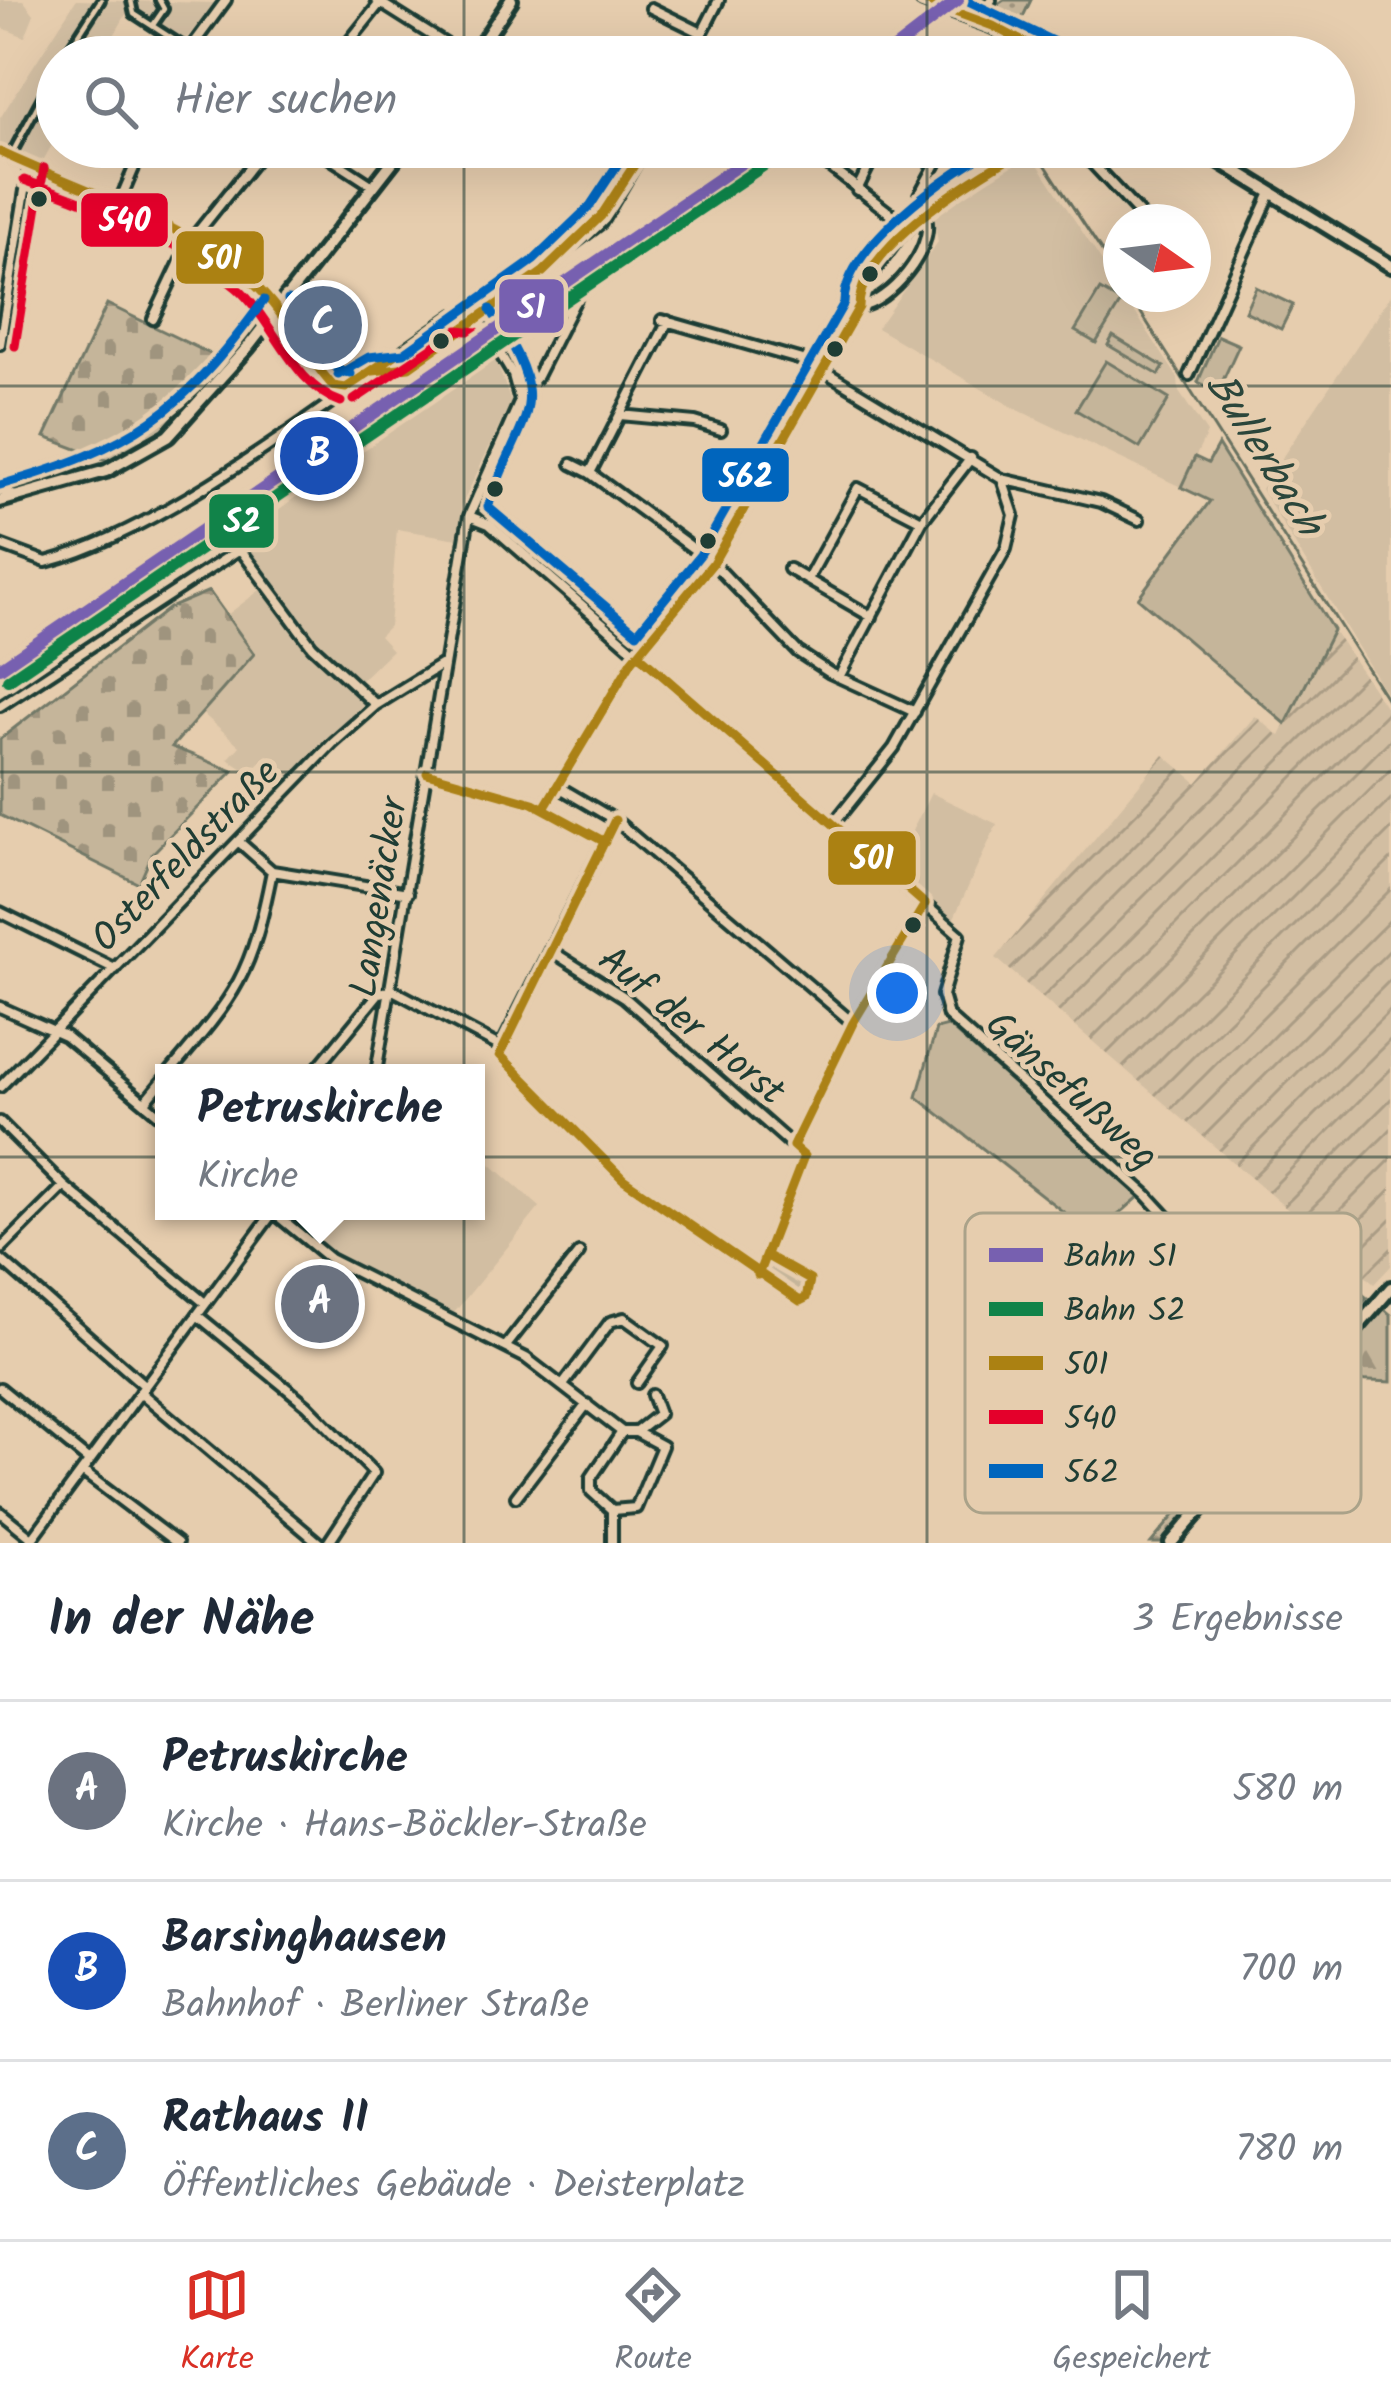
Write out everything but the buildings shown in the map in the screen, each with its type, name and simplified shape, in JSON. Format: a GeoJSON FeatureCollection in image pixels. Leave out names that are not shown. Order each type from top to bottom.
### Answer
{"type":"FeatureCollection","features":[{"type":"Feature","properties":{"kind":"main road"},"geometry":{"type":"LineString","coordinates":[[485,36],[511,0]]}},
{"type":"Feature","properties":{"kind":"main road"},"geometry":{"type":"LineString","coordinates":[[928,1],[1010,36]]}},
{"type":"Feature","properties":{"kind":"main road"},"geometry":{"type":"LineString","coordinates":[[0,501],[106,471],[167,436],[387,168]]}},
{"type":"Feature","properties":{"kind":"main road"},"geometry":{"type":"LineString","coordinates":[[1231,168],[1391,266]]}},
{"type":"Feature","properties":{"kind":"main road"},"geometry":{"type":"LineString","coordinates":[[1361,1321],[1391,1288]]}},
{"type":"Feature","properties":{"kind":"main road"},"geometry":{"type":"LineString","coordinates":[[1171,1543],[1196,1513]]}},
{"type":"Feature","properties":{"kind":"street"},"geometry":{"type":"LineString","coordinates":[[78,36],[101,0]]}},
{"type":"Feature","properties":{"kind":"street"},"geometry":{"type":"LineString","coordinates":[[131,0],[134,14],[166,36]]}},
{"type":"Feature","properties":{"kind":"street"},"geometry":{"type":"LineString","coordinates":[[153,25],[164,9],[159,0]]}},
{"type":"Feature","properties":{"kind":"street"},"geometry":{"type":"LineString","coordinates":[[201,36],[226,0]]}},
{"type":"Feature","properties":{"kind":"street"},"geometry":{"type":"LineString","coordinates":[[701,36],[719,0]]}},
{"type":"Feature","properties":{"kind":"street"},"geometry":{"type":"LineString","coordinates":[[974,18],[991,0]]}},
{"type":"Feature","properties":{"kind":"street"},"geometry":{"type":"LineString","coordinates":[[352,36],[378,1],[436,36]]}},
{"type":"Feature","properties":{"kind":"street"},"geometry":{"type":"LineString","coordinates":[[651,8],[702,33]]}},
{"type":"Feature","properties":{"kind":"street"},"geometry":{"type":"LineString","coordinates":[[10,157],[36,108]]}},
{"type":"Feature","properties":{"kind":"street"},"geometry":{"type":"LineString","coordinates":[[0,152],[119,203],[236,269],[276,309],[327,381],[346,388]]}},
{"type":"Feature","properties":{"kind":"street"},"geometry":{"type":"LineString","coordinates":[[0,344],[29,166]]}},
{"type":"Feature","properties":{"kind":"street"},"geometry":{"type":"LineString","coordinates":[[119,203],[134,168]]}},
{"type":"Feature","properties":{"kind":"street"},"geometry":{"type":"LineString","coordinates":[[153,319],[189,243],[249,168]]}},
{"type":"Feature","properties":{"kind":"street"},"geometry":{"type":"LineString","coordinates":[[345,168],[373,186]]}},
{"type":"Feature","properties":{"kind":"street"},"geometry":{"type":"LineString","coordinates":[[0,545],[46,562],[196,490],[454,315],[478,317],[601,223],[634,168]]}},
{"type":"Feature","properties":{"kind":"street"},"geometry":{"type":"LineString","coordinates":[[830,168],[909,228]]}},
{"type":"Feature","properties":{"kind":"street"},"geometry":{"type":"LineString","coordinates":[[857,190],[868,168]]}},
{"type":"Feature","properties":{"kind":"street"},"geometry":{"type":"LineString","coordinates":[[860,307],[874,305],[926,243],[928,213],[920,195],[934,168]]}},
{"type":"Feature","properties":{"kind":"street"},"geometry":{"type":"LineString","coordinates":[[544,808],[601,707],[713,563],[820,367],[860,307],[859,292],[909,228],[961,182],[987,168]]}},
{"type":"Feature","properties":{"kind":"street"},"geometry":{"type":"LineString","coordinates":[[1097,168],[1131,204]]}},
{"type":"Feature","properties":{"kind":"street"},"geometry":{"type":"LineString","coordinates":[[1189,375],[1271,193]]}},
{"type":"Feature","properties":{"kind":"street","name":"Langenäcker"},"geometry":{"type":"LineString","coordinates":[[378,1064],[469,516],[520,393],[537,376],[577,297]]}},
{"type":"Feature","properties":{"kind":"street"},"geometry":{"type":"LineString","coordinates":[[478,317],[520,393]]}},
{"type":"Feature","properties":{"kind":"street"},"geometry":{"type":"LineString","coordinates":[[590,473],[665,320],[820,367],[1002,479],[1101,502],[1139,520]]}},
{"type":"Feature","properties":{"kind":"street"},"geometry":{"type":"LineString","coordinates":[[620,415],[695,422],[721,430]]}},
{"type":"Feature","properties":{"kind":"street"},"geometry":{"type":"LineString","coordinates":[[839,677],[922,521],[971,458]]}},
{"type":"Feature","properties":{"kind":"street"},"geometry":{"type":"LineString","coordinates":[[572,464],[713,563],[798,652],[915,712]]}},
{"type":"Feature","properties":{"kind":"street"},"geometry":{"type":"LineString","coordinates":[[833,824],[881,766],[915,712],[1006,549],[1014,515],[1002,479]]}},
{"type":"Feature","properties":{"kind":"street"},"geometry":{"type":"LineString","coordinates":[[808,579],[858,488],[922,521]]}},
{"type":"Feature","properties":{"kind":"street"},"geometry":{"type":"LineString","coordinates":[[0,490],[18,496]]}},
{"type":"Feature","properties":{"kind":"street","name":"Gänsefußweg"},"geometry":{"type":"LineString","coordinates":[[469,516],[489,524],[960,935],[942,995],[947,1016],[1163,1213]]}},
{"type":"Feature","properties":{"kind":"street"},"geometry":{"type":"LineString","coordinates":[[0,706],[240,549],[312,646],[376,706]]}},
{"type":"Feature","properties":{"kind":"street"},"geometry":{"type":"LineString","coordinates":[[789,569],[872,616]]}},
{"type":"Feature","properties":{"kind":"street","name":"Osterfeldstraße"},"geometry":{"type":"LineString","coordinates":[[0,1087],[376,706],[445,662]]}},
{"type":"Feature","properties":{"kind":"street"},"geometry":{"type":"LineString","coordinates":[[422,676],[442,680]]}},
{"type":"Feature","properties":{"kind":"street"},"geometry":{"type":"LineString","coordinates":[[427,773],[544,808],[605,842]]}},
{"type":"Feature","properties":{"kind":"street"},"geometry":{"type":"LineString","coordinates":[[557,786],[615,820],[854,1023]]}},
{"type":"Feature","properties":{"kind":"street"},"geometry":{"type":"LineString","coordinates":[[615,820],[500,1055],[623,1179],[758,1275],[800,1301],[806,1298],[810,1280],[769,1256]]}},
{"type":"Feature","properties":{"kind":"street"},"geometry":{"type":"LineString","coordinates":[[238,841],[272,872],[408,893]]}},
{"type":"Feature","properties":{"kind":"street"},"geometry":{"type":"LineString","coordinates":[[177,1064],[240,986],[255,953],[272,872]]}},
{"type":"Feature","properties":{"kind":"street"},"geometry":{"type":"LineString","coordinates":[[758,1275],[804,1156],[793,1146],[854,1023],[925,904]]}},
{"type":"Feature","properties":{"kind":"street"},"geometry":{"type":"LineString","coordinates":[[0,912],[115,969]]}},
{"type":"Feature","properties":{"kind":"street","name":"Auf der Horst"},"geometry":{"type":"LineString","coordinates":[[553,952],[624,997],[793,1146]]}},
{"type":"Feature","properties":{"kind":"street"},"geometry":{"type":"LineString","coordinates":[[320,1064],[379,993],[393,990],[501,1047]]}},
{"type":"Feature","properties":{"kind":"street"},"geometry":{"type":"LineString","coordinates":[[0,1007],[54,1031],[155,1111]]}},
{"type":"Feature","properties":{"kind":"street"},"geometry":{"type":"LineString","coordinates":[[145,1102],[155,1090]]}},
{"type":"Feature","properties":{"kind":"street"},"geometry":{"type":"LineString","coordinates":[[0,1122],[64,1186],[206,1304]]}},
{"type":"Feature","properties":{"kind":"street"},"geometry":{"type":"LineString","coordinates":[[0,1250],[64,1186]]}},
{"type":"Feature","properties":{"kind":"street"},"geometry":{"type":"LineString","coordinates":[[0,1512],[31,1540],[267,1220]]}},
{"type":"Feature","properties":{"kind":"street"},"geometry":{"type":"LineString","coordinates":[[283,1220],[330,1259],[506,1346],[622,1432],[636,1432],[662,1446],[637,1508],[612,1510],[591,1491],[591,1478],[622,1432]]}},
{"type":"Feature","properties":{"kind":"street"},"geometry":{"type":"LineString","coordinates":[[506,1346],[579,1252]]}},
{"type":"Feature","properties":{"kind":"street"},"geometry":{"type":"LineString","coordinates":[[0,1259],[323,1543],[374,1473],[308,1406],[197,1316]]}},
{"type":"Feature","properties":{"kind":"street"},"geometry":{"type":"LineString","coordinates":[[563,1385],[610,1322],[624,1318],[663,1346],[638,1383]]}},
{"type":"Feature","properties":{"kind":"street"},"geometry":{"type":"LineString","coordinates":[[0,1388],[89,1461]]}},
{"type":"Feature","properties":{"kind":"street"},"geometry":{"type":"LineString","coordinates":[[636,1432],[658,1414],[652,1395]]}},
{"type":"Feature","properties":{"kind":"street"},"geometry":{"type":"LineString","coordinates":[[516,1497],[587,1404]]}},
{"type":"Feature","properties":{"kind":"street"},"geometry":{"type":"LineString","coordinates":[[82,1471],[177,1543]]}},
{"type":"Feature","properties":{"kind":"street"},"geometry":{"type":"LineString","coordinates":[[611,1543],[612,1510]]}},
{"type":"Feature","properties":{"kind":"shaded area"},"geometry":{"type":"Polygon","coordinates":[[[0,0],[23,0],[34,14],[25,37],[0,27],[0,0]]]}},
{"type":"Feature","properties":{"kind":"shaded area"},"geometry":{"type":"Polygon","coordinates":[[[76,0],[216,3],[188,36],[173,36],[129,9],[114,36],[53,36],[76,0]]]}},
{"type":"Feature","properties":{"kind":"shaded area"},"geometry":{"type":"Polygon","coordinates":[[[36,62],[36,164],[0,146],[0,118],[36,62]]]}},
{"type":"Feature","properties":{"kind":"shaded area"},"geometry":{"type":"Polygon","coordinates":[[[1000,168],[1040,168],[1103,263],[1103,312],[1135,312],[1207,433],[1181,487],[1016,409],[877,328],[938,242],[933,215],[1000,168]]]}},
{"type":"Feature","properties":{"kind":"shaded area"},"geometry":{"type":"Polygon","coordinates":[[[1391,295],[1391,701],[1261,489],[1391,295]]]}},
{"type":"Feature","properties":{"kind":"shaded area"},"geometry":{"type":"Polygon","coordinates":[[[493,352],[511,402],[463,502],[458,539],[397,529],[389,626],[379,636],[392,650],[352,689],[369,706],[292,779],[267,755],[249,773],[228,759],[240,746],[202,713],[254,654],[227,615],[268,584],[236,541],[493,352]]]}},
{"type":"Feature","properties":{"kind":"shaded area"},"geometry":{"type":"Polygon","coordinates":[[[1333,630],[1391,715],[1391,1266],[1374,1284],[1361,1273],[1361,1213],[1292,1213],[996,958],[1164,755],[1197,783],[1255,716],[1280,736],[1333,630]]]}},
{"type":"Feature","properties":{"kind":"shaded area"},"geometry":{"type":"Polygon","coordinates":[[[931,793],[997,824],[953,920],[894,867],[931,793]]]}},
{"type":"Feature","properties":{"kind":"shaded area"},"geometry":{"type":"Polygon","coordinates":[[[485,1159],[540,1207],[450,1318],[330,1259],[284,1220],[485,1220],[485,1159]]]}},
{"type":"Feature","properties":{"kind":"green space"},"geometry":{"type":"Polygon","coordinates":[[[1004,0],[1031,0],[1017,29],[985,13],[1004,0]]]}},
{"type":"Feature","properties":{"kind":"green space"},"geometry":{"type":"Polygon","coordinates":[[[1256,287],[1293,305],[1281,329],[1245,311],[1256,287]]]}},
{"type":"Feature","properties":{"kind":"green space"},"geometry":{"type":"Polygon","coordinates":[[[1103,292],[1103,312],[1115,312],[1096,343],[1075,331],[1103,292]]]}},
{"type":"Feature","properties":{"kind":"green space"},"geometry":{"type":"Polygon","coordinates":[[[107,304],[229,363],[172,426],[111,462],[45,437],[107,304]]]}},
{"type":"Feature","properties":{"kind":"green space"},"geometry":{"type":"Polygon","coordinates":[[[1113,336],[1164,367],[1159,375],[1108,345],[1113,336]]]}},
{"type":"Feature","properties":{"kind":"green space"},"geometry":{"type":"Polygon","coordinates":[[[1218,336],[1239,345],[1218,391],[1198,382],[1218,336]]]}},
{"type":"Feature","properties":{"kind":"green space"},"geometry":{"type":"Polygon","coordinates":[[[1106,361],[1169,399],[1140,448],[1076,410],[1106,361]]]}},
{"type":"Feature","properties":{"kind":"green space"},"geometry":{"type":"Polygon","coordinates":[[[1218,445],[1333,630],[1286,724],[1138,598],[1210,501],[1181,487],[1195,457],[1208,463],[1218,445]]]}},
{"type":"Feature","properties":{"kind":"green space"},"geometry":{"type":"Polygon","coordinates":[[[209,591],[254,654],[172,747],[233,771],[152,854],[139,884],[0,815],[0,739],[169,608],[209,591]]]}},
{"type":"Feature","properties":{"kind":"green space"},"geometry":{"type":"Polygon","coordinates":[[[948,1026],[1140,1196],[1120,1213],[1065,1213],[917,1097],[936,1029],[948,1026]]]}},
{"type":"Feature","properties":{"kind":"green space"},"geometry":{"type":"Polygon","coordinates":[[[769,1257],[810,1280],[800,1301],[758,1275],[769,1257]]]}},
{"type":"Feature","properties":{"kind":"green space"},"geometry":{"type":"Polygon","coordinates":[[[1382,1307],[1391,1315],[1391,1382],[1361,1381],[1361,1331],[1382,1307]]]}},
{"type":"Feature","properties":{"kind":"green space"},"geometry":{"type":"Polygon","coordinates":[[[1176,1513],[1190,1513],[1166,1543],[1151,1543],[1176,1513]]]}},
{"type":"Feature","properties":{"kind":"waterway","name":"Bullerbach"},"geometry":{"type":"LineString","coordinates":[[1047,168],[1103,253]]}},
{"type":"Feature","properties":{"kind":"waterway","name":"Bullerbach"},"geometry":{"type":"LineString","coordinates":[[1140,312],[1391,706]]}},
{"type":"Feature","properties":{"kind":"rail line","name":"S1"},"geometry":{"type":"LineString","coordinates":[[911,36],[958,0]]}},
{"type":"Feature","properties":{"kind":"rail line","name":"S1"},"geometry":{"type":"LineString","coordinates":[[0,668],[734,168]]}},
{"type":"Feature","properties":{"kind":"rail line","name":"S2"},"geometry":{"type":"LineString","coordinates":[[8,680],[760,168]]}},
{"type":"Feature","properties":{"kind":"transit line","name":"501"},"geometry":{"type":"LineString","coordinates":[[923,0],[1012,36]]}},
{"type":"Feature","properties":{"kind":"transit line","name":"562"},"geometry":{"type":"LineString","coordinates":[[966,0],[1042,36]]}},
{"type":"Feature","properties":{"kind":"transit line","name":"501"},"geometry":{"type":"LineString","coordinates":[[0,152],[36,168]]}},
{"type":"Feature","properties":{"kind":"transit line","name":"501"},"geometry":{"type":"LineString","coordinates":[[37,168],[165,225],[226,262],[265,295],[333,386],[346,388],[395,355]]}},
{"type":"Feature","properties":{"kind":"transit line","name":"540"},"geometry":{"type":"LineString","coordinates":[[15,346],[44,168]]}},
{"type":"Feature","properties":{"kind":"transit line","name":"562"},"geometry":{"type":"LineString","coordinates":[[338,375],[369,357],[404,353],[534,260],[590,206],[615,168]]}},
{"type":"Feature","properties":{"kind":"transit line","name":"501"},"geometry":{"type":"LineString","coordinates":[[373,371],[409,367],[543,272],[601,216],[632,168]]}},
{"type":"Feature","properties":{"kind":"transit line","name":"562"},"geometry":{"type":"LineString","coordinates":[[490,309],[511,343],[528,391],[521,428],[488,507],[637,633],[700,555],[844,303],[861,258],[903,213],[963,168]]}},
{"type":"Feature","properties":{"kind":"transit line","name":"501"},"geometry":{"type":"LineString","coordinates":[[544,808],[632,661],[713,563],[859,307],[864,283],[878,260],[925,214],[992,168]]}},
{"type":"Feature","properties":{"kind":"transit line","name":"540"},"geometry":{"type":"LineString","coordinates":[[24,180],[135,225],[214,270],[250,302],[309,382],[341,402]]}},
{"type":"Feature","properties":{"kind":"transit line","name":"562"},"geometry":{"type":"LineString","coordinates":[[0,485],[86,456],[152,421],[207,371],[264,300]]}},
{"type":"Feature","properties":{"kind":"transit line","name":"562"},"geometry":{"type":"LineString","coordinates":[[288,300],[337,369],[351,374]]}},
{"type":"Feature","properties":{"kind":"transit line","name":"540"},"geometry":{"type":"LineString","coordinates":[[354,400],[458,330],[477,332]]}},
{"type":"Feature","properties":{"kind":"transit line","name":"501"},"geometry":{"type":"LineString","coordinates":[[639,655],[925,904],[853,1023],[793,1146],[804,1156],[758,1275]]}},
{"type":"Feature","properties":{"kind":"transit line","name":"501"},"geometry":{"type":"LineString","coordinates":[[427,773],[533,803],[605,842]]}},
{"type":"Feature","properties":{"kind":"transit line","name":"501"},"geometry":{"type":"LineString","coordinates":[[615,820],[500,1055],[623,1179],[800,1301],[806,1298],[810,1280],[769,1257]]}},
{"type":"Feature","properties":{"kind":"place","name":"Rathaus II"},"geometry":{"type":"Point","coordinates":[323,325]}},
{"type":"Feature","properties":{"kind":"place","name":"Barsinghausen"},"geometry":{"type":"Point","coordinates":[319,456]}},
{"type":"Feature","properties":{"kind":"place","name":"Petruskirche"},"geometry":{"type":"Point","coordinates":[320,1304]}}]}
